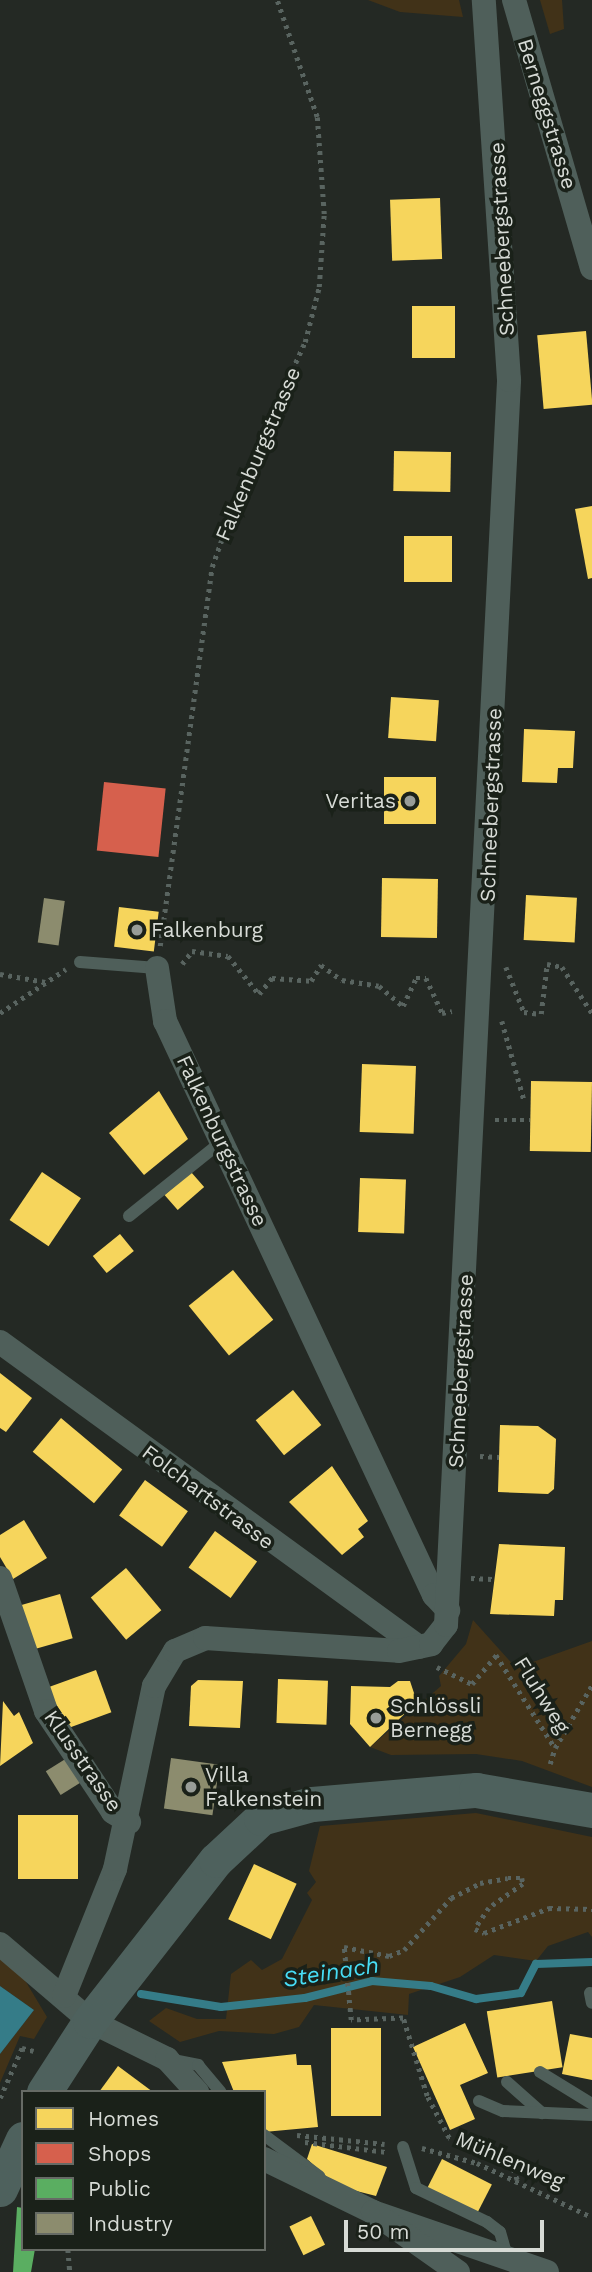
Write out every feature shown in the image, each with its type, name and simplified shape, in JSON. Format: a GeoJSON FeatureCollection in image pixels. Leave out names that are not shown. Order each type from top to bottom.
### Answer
{"type":"FeatureCollection","features":[{"type":"Feature","properties":{"kind":"street","name":"Schneebergstrasse"},"geometry":{"type":"LineString","coordinates":[[448,1610],[509,380],[484,0]]}},
{"type":"Feature","properties":{"kind":"street","name":"Berneggstrasse"},"geometry":{"type":"LineString","coordinates":[[514,0],[592,268]]}},
{"type":"Feature","properties":{"kind":"street","name":"Falkenburgstrasse"},"geometry":{"type":"LineString","coordinates":[[157,968],[165,1021],[434,1595],[448,1610]]}},
{"type":"Feature","properties":{"kind":"street","name":"Folchartstrasse"},"geometry":{"type":"LineString","coordinates":[[0,1342],[419,1647]]}},
{"type":"Feature","properties":{"kind":"street","name":"Klusstrasse"},"geometry":{"type":"LineString","coordinates":[[0,1578],[46,1711],[113,1812],[129,1822]]}},
{"type":"Feature","properties":{"kind":"street"},"geometry":{"type":"LineString","coordinates":[[64,1996],[129,1822],[154,1686],[189,1641],[419,1647],[441,1635],[448,1610]]}},
{"type":"Feature","properties":{"kind":"street"},"geometry":{"type":"LineString","coordinates":[[45,2090],[90,2021],[216,1860],[261,1818],[312,1804],[475,1790],[592,1810]]}},
{"type":"Feature","properties":{"kind":"street"},"geometry":{"type":"LineString","coordinates":[[0,1944],[90,2021],[167,2059],[195,2090]]}},
{"type":"Feature","properties":{"kind":"street"},"geometry":{"type":"LineString","coordinates":[[0,2189],[21,2143]]}},
{"type":"Feature","properties":{"kind":"street"},"geometry":{"type":"LineString","coordinates":[[268,2145],[325,2192],[373,2212],[506,2252],[547,2272]]}},
{"type":"Feature","properties":{"kind":"street"},"geometry":{"type":"LineString","coordinates":[[373,2212],[458,2272]]}},
{"type":"Feature","properties":{"kind":"lane"},"geometry":{"type":"LineString","coordinates":[[79,962],[157,968]]}},
{"type":"Feature","properties":{"kind":"lane"},"geometry":{"type":"LineString","coordinates":[[129,1216],[221,1142]]}},
{"type":"Feature","properties":{"kind":"lane"},"geometry":{"type":"LineString","coordinates":[[167,2059],[198,2065],[219,2090]]}},
{"type":"Feature","properties":{"kind":"lane"},"geometry":{"type":"LineString","coordinates":[[540,2072],[592,2104]]}},
{"type":"Feature","properties":{"kind":"lane"},"geometry":{"type":"LineString","coordinates":[[507,2082],[542,2113]]}},
{"type":"Feature","properties":{"kind":"lane"},"geometry":{"type":"LineString","coordinates":[[479,2101],[503,2111],[592,2115]]}},
{"type":"Feature","properties":{"kind":"lane"},"geometry":{"type":"LineString","coordinates":[[403,2147],[416,2188],[487,2222],[499,2232],[506,2252]]}},
{"type":"Feature","properties":{"kind":"path","name":"Falkenburgstrasse"},"geometry":{"type":"LineString","coordinates":[[157,968],[212,567],[243,479],[305,342],[321,276],[324,215],[317,117],[277,0]]}},
{"type":"Feature","properties":{"kind":"path"},"geometry":{"type":"LineString","coordinates":[[186,957],[192,951],[228,956],[259,994],[272,978],[311,981],[321,965],[342,981],[379,986],[402,1006],[416,978],[426,978],[442,1013],[453,1008]]}},
{"type":"Feature","properties":{"kind":"path"},"geometry":{"type":"LineString","coordinates":[[507,970],[524,1012],[541,1014],[547,964],[562,967],[592,1013]]}},
{"type":"Feature","properties":{"kind":"path"},"geometry":{"type":"LineString","coordinates":[[0,974],[46,982],[0,1013]]}},
{"type":"Feature","properties":{"kind":"path"},"geometry":{"type":"LineString","coordinates":[[505,1027],[524,1100]]}},
{"type":"Feature","properties":{"kind":"path"},"geometry":{"type":"LineString","coordinates":[[490,1120],[530,1120]]}},
{"type":"Feature","properties":{"kind":"path"},"geometry":{"type":"LineString","coordinates":[[475,1456],[499,1457]]}},
{"type":"Feature","properties":{"kind":"path"},"geometry":{"type":"LineString","coordinates":[[470,1578],[492,1579]]}},
{"type":"Feature","properties":{"kind":"path","name":"Fluhweg"},"geometry":{"type":"LineString","coordinates":[[446,1672],[472,1684],[496,1655],[555,1748],[592,1685]]}},
{"type":"Feature","properties":{"kind":"path"},"geometry":{"type":"LineString","coordinates":[[550,1764],[555,1748]]}},
{"type":"Feature","properties":{"kind":"path"},"geometry":{"type":"LineString","coordinates":[[517,2180],[512,2166],[449,2138],[427,2096],[403,2018],[351,2020],[344,1947],[389,1956],[404,1950],[427,1919],[480,1883],[522,1878],[523,1884],[478,1921],[475,1929],[484,1933],[549,1908],[592,1909]]}},
{"type":"Feature","properties":{"kind":"path"},"geometry":{"type":"LineString","coordinates":[[0,2098],[22,2048],[45,2053]]}},
{"type":"Feature","properties":{"kind":"path"},"geometry":{"type":"LineString","coordinates":[[311,2134],[384,2144]]}},
{"type":"Feature","properties":{"kind":"path","name":"Mühlenweg"},"geometry":{"type":"LineString","coordinates":[[268,2145],[392,2153],[403,2147],[433,2149],[517,2180],[592,2217]]}},
{"type":"Feature","properties":{"kind":"path"},"geometry":{"type":"LineString","coordinates":[[68,2251],[72,2271]]}},
{"type":"Feature","properties":{"kind":"shaded area"},"geometry":{"type":"Polygon","coordinates":[[[368,0],[459,0],[463,17],[400,12],[368,0]]]}},
{"type":"Feature","properties":{"kind":"shaded area"},"geometry":{"type":"Polygon","coordinates":[[[540,0],[562,0],[564,29],[550,34],[540,0]]]}},
{"type":"Feature","properties":{"kind":"shaded area"},"geometry":{"type":"Polygon","coordinates":[[[473,1620],[516,1668],[592,1641],[592,1787],[522,1761],[476,1754],[391,1755],[370,1747],[441,1686],[439,1676],[466,1644],[473,1620]]]}},
{"type":"Feature","properties":{"kind":"shaded area"},"geometry":{"type":"Polygon","coordinates":[[[476,1813],[592,1837],[592,1937],[588,1932],[548,1946],[536,1961],[494,1955],[460,1977],[409,1994],[408,2015],[314,2005],[299,2027],[274,2034],[219,2031],[180,2042],[149,2021],[166,2008],[197,2019],[226,2019],[231,1974],[251,1960],[262,1970],[282,1959],[312,1900],[307,1893],[316,1882],[309,1871],[320,1826],[476,1813]]]}},
{"type":"Feature","properties":{"kind":"shaded area"},"geometry":{"type":"Polygon","coordinates":[[[0,1958],[20,1972],[47,2017],[34,2039],[20,2036],[0,2083],[0,2054],[34,2010],[0,1986],[0,1958]]]}},
{"type":"Feature","properties":{"kind":"water"},"geometry":{"type":"Polygon","coordinates":[[[0,1986],[34,2010],[0,2054],[0,1986]]]}},
{"type":"Feature","properties":{"kind":"building: Homes"},"geometry":{"type":"Polygon","coordinates":[[[440,198],[442,259],[392,261],[390,200],[440,198]]]}},
{"type":"Feature","properties":{"kind":"building: Homes"},"geometry":{"type":"Polygon","coordinates":[[[412,306],[455,306],[455,358],[412,358],[412,306]]]}},
{"type":"Feature","properties":{"kind":"building: Homes"},"geometry":{"type":"Polygon","coordinates":[[[586,331],[592,405],[544,409],[537,335],[586,331]]]}},
{"type":"Feature","properties":{"kind":"building: Homes"},"geometry":{"type":"Polygon","coordinates":[[[394,451],[451,452],[450,492],[393,491],[394,451]]]}},
{"type":"Feature","properties":{"kind":"building: Homes"},"geometry":{"type":"Polygon","coordinates":[[[592,506],[592,578],[588,579],[575,509],[592,506]]]}},
{"type":"Feature","properties":{"kind":"building: Homes"},"geometry":{"type":"Polygon","coordinates":[[[404,536],[452,536],[452,582],[404,582],[404,536]]]}},
{"type":"Feature","properties":{"kind":"building: Homes"},"geometry":{"type":"Polygon","coordinates":[[[391,697],[439,700],[436,741],[388,738],[391,697]]]}},
{"type":"Feature","properties":{"kind":"building: Homes"},"geometry":{"type":"Polygon","coordinates":[[[524,729],[575,731],[573,768],[558,768],[557,783],[522,782],[524,729]]]}},
{"type":"Feature","properties":{"kind":"building: Homes","name":"Veritas"},"geometry":{"type":"Polygon","coordinates":[[[384,777],[436,777],[436,824],[384,824],[384,777]]]}},
{"type":"Feature","properties":{"kind":"building: Homes"},"geometry":{"type":"Polygon","coordinates":[[[382,878],[438,879],[437,938],[381,937],[382,878]]]}},
{"type":"Feature","properties":{"kind":"building: Homes"},"geometry":{"type":"Polygon","coordinates":[[[526,895],[577,898],[575,943],[524,940],[526,895]]]}},
{"type":"Feature","properties":{"kind":"building: Homes","name":"Falkenburg"},"geometry":{"type":"Polygon","coordinates":[[[119,907],[159,912],[154,952],[114,947],[119,907]]]}},
{"type":"Feature","properties":{"kind":"building: Homes"},"geometry":{"type":"Polygon","coordinates":[[[362,1064],[416,1066],[414,1134],[360,1132],[362,1064]]]}},
{"type":"Feature","properties":{"kind":"building: Homes"},"geometry":{"type":"Polygon","coordinates":[[[531,1081],[592,1082],[591,1152],[530,1151],[531,1081]]]}},
{"type":"Feature","properties":{"kind":"building: Homes"},"geometry":{"type":"Polygon","coordinates":[[[159,1091],[188,1139],[144,1175],[109,1133],[159,1091]]]}},
{"type":"Feature","properties":{"kind":"building: Homes"},"geometry":{"type":"Polygon","coordinates":[[[42,1172],[81,1198],[49,1246],[10,1220],[42,1172]]]}},
{"type":"Feature","properties":{"kind":"building: Homes"},"geometry":{"type":"Polygon","coordinates":[[[191,1172],[204,1187],[178,1210],[165,1195],[191,1172]]]}},
{"type":"Feature","properties":{"kind":"building: Homes"},"geometry":{"type":"Polygon","coordinates":[[[360,1178],[406,1180],[404,1234],[358,1232],[360,1178]]]}},
{"type":"Feature","properties":{"kind":"building: Homes"},"geometry":{"type":"Polygon","coordinates":[[[120,1234],[134,1251],[107,1273],[93,1256],[120,1234]]]}},
{"type":"Feature","properties":{"kind":"building: Homes"},"geometry":{"type":"Polygon","coordinates":[[[233,1270],[273,1320],[229,1356],[189,1306],[233,1270]]]}},
{"type":"Feature","properties":{"kind":"building: Homes"},"geometry":{"type":"Polygon","coordinates":[[[0,1373],[32,1398],[6,1432],[0,1428],[0,1373]]]}},
{"type":"Feature","properties":{"kind":"building: Homes"},"geometry":{"type":"Polygon","coordinates":[[[293,1390],[321,1425],[284,1455],[256,1420],[293,1390]]]}},
{"type":"Feature","properties":{"kind":"building: Homes"},"geometry":{"type":"Polygon","coordinates":[[[61,1418],[122,1469],[94,1503],[33,1452],[61,1418]]]}},
{"type":"Feature","properties":{"kind":"building: Homes"},"geometry":{"type":"Polygon","coordinates":[[[500,1425],[538,1426],[556,1439],[554,1489],[548,1494],[498,1492],[500,1425]]]}},
{"type":"Feature","properties":{"kind":"building: Homes"},"geometry":{"type":"Polygon","coordinates":[[[332,1466],[368,1521],[358,1529],[364,1537],[342,1555],[289,1502],[332,1466]]]}},
{"type":"Feature","properties":{"kind":"building: Homes"},"geometry":{"type":"Polygon","coordinates":[[[145,1480],[188,1511],[162,1547],[119,1516],[145,1480]]]}},
{"type":"Feature","properties":{"kind":"building: Homes"},"geometry":{"type":"Polygon","coordinates":[[[24,1520],[47,1558],[13,1579],[0,1557],[0,1535],[24,1520]]]}},
{"type":"Feature","properties":{"kind":"building: Homes"},"geometry":{"type":"Polygon","coordinates":[[[215,1531],[257,1562],[231,1598],[189,1567],[215,1531]]]}},
{"type":"Feature","properties":{"kind":"building: Homes"},"geometry":{"type":"Polygon","coordinates":[[[499,1544],[565,1547],[563,1600],[555,1600],[554,1616],[490,1614],[499,1544]]]}},
{"type":"Feature","properties":{"kind":"building: Homes"},"geometry":{"type":"Polygon","coordinates":[[[126,1568],[161,1610],[126,1640],[91,1598],[126,1568]]]}},
{"type":"Feature","properties":{"kind":"building: Homes"},"geometry":{"type":"Polygon","coordinates":[[[60,1594],[73,1638],[33,1650],[21,1605],[60,1594]]]}},
{"type":"Feature","properties":{"kind":"building: Homes"},"geometry":{"type":"Polygon","coordinates":[[[96,1670],[111,1712],[64,1729],[49,1687],[96,1670]]]}},
{"type":"Feature","properties":{"kind":"building: Homes"},"geometry":{"type":"Polygon","coordinates":[[[278,1679],[328,1681],[326,1725],[276,1723],[278,1679]]]}},
{"type":"Feature","properties":{"kind":"building: Homes"},"geometry":{"type":"Polygon","coordinates":[[[198,1680],[243,1681],[240,1728],[189,1726],[191,1686],[198,1680]]]}},
{"type":"Feature","properties":{"kind":"building: Homes","name":"Schlössli Bernegg"},"geometry":{"type":"Polygon","coordinates":[[[398,1681],[410,1681],[417,1702],[370,1747],[350,1724],[351,1686],[390,1687],[398,1681]]]}},
{"type":"Feature","properties":{"kind":"building: Homes"},"geometry":{"type":"Polygon","coordinates":[[[3,1701],[14,1716],[19,1712],[33,1743],[0,1766],[3,1701]]]}},
{"type":"Feature","properties":{"kind":"building: Homes"},"geometry":{"type":"Polygon","coordinates":[[[18,1815],[78,1815],[78,1879],[18,1879],[18,1815]]]}},
{"type":"Feature","properties":{"kind":"building: Homes"},"geometry":{"type":"Polygon","coordinates":[[[254,1864],[297,1884],[271,1939],[228,1919],[254,1864]]]}},
{"type":"Feature","properties":{"kind":"building: Homes"},"geometry":{"type":"Polygon","coordinates":[[[552,2001],[562,2067],[497,2077],[487,2011],[552,2001]]]}},
{"type":"Feature","properties":{"kind":"building: Homes"},"geometry":{"type":"Polygon","coordinates":[[[465,2023],[488,2073],[460,2085],[475,2119],[450,2130],[413,2047],[465,2023]]]}},
{"type":"Feature","properties":{"kind":"building: Homes"},"geometry":{"type":"Polygon","coordinates":[[[331,2028],[381,2028],[381,2116],[331,2116],[331,2028]]]}},
{"type":"Feature","properties":{"kind":"building: Homes"},"geometry":{"type":"Polygon","coordinates":[[[570,2034],[592,2038],[592,2080],[562,2074],[570,2034]]]}},
{"type":"Feature","properties":{"kind":"building: Homes"},"geometry":{"type":"Polygon","coordinates":[[[296,2054],[297,2065],[311,2065],[318,2127],[266,2132],[266,2090],[233,2090],[222,2062],[296,2054]]]}},
{"type":"Feature","properties":{"kind":"building: Homes"},"geometry":{"type":"Polygon","coordinates":[[[118,2066],[150,2090],[100,2090],[118,2066]]]}},
{"type":"Feature","properties":{"kind":"building: Homes"},"geometry":{"type":"Polygon","coordinates":[[[312,2144],[387,2167],[376,2196],[337,2186],[307,2159],[312,2144]]]}},
{"type":"Feature","properties":{"kind":"building: Homes"},"geometry":{"type":"Polygon","coordinates":[[[442,2159],[492,2184],[477,2214],[427,2188],[442,2159]]]}},
{"type":"Feature","properties":{"kind":"building: Homes"},"geometry":{"type":"Polygon","coordinates":[[[311,2216],[325,2245],[303,2255],[289,2227],[311,2216]]]}},
{"type":"Feature","properties":{"kind":"building: Shops","name":"Falkenburg"},"geometry":{"type":"Polygon","coordinates":[[[104,782],[166,788],[158,857],[97,851],[104,782]]]}},
{"type":"Feature","properties":{"kind":"building: Public"},"geometry":{"type":"Polygon","coordinates":[[[17,2207],[21,2208],[21,2251],[35,2251],[31,2272],[13,2272],[17,2207]]]}},
{"type":"Feature","properties":{"kind":"building: Industry"},"geometry":{"type":"Polygon","coordinates":[[[44,898],[65,901],[59,945],[38,943],[44,898]]]}},
{"type":"Feature","properties":{"kind":"building: Industry"},"geometry":{"type":"Polygon","coordinates":[[[67,1758],[82,1782],[61,1795],[46,1771],[67,1758]]]}},
{"type":"Feature","properties":{"kind":"building: Industry","name":"Villa Falkenstein"},"geometry":{"type":"Polygon","coordinates":[[[171,1758],[220,1765],[212,1815],[164,1809],[171,1758]]]}},
{"type":"Feature","properties":{"kind":"waterway","name":"Steinach"},"geometry":{"type":"LineString","coordinates":[[141,1994],[221,2007],[305,1998],[372,1981],[431,1986],[476,1999],[521,1993],[536,1964],[592,1962]]}},
{"type":"Feature","properties":{"kind":"place","name":"Veritas"},"geometry":{"type":"Point","coordinates":[410,801]}},
{"type":"Feature","properties":{"kind":"place","name":"Falkenburg"},"geometry":{"type":"Point","coordinates":[137,930]}},
{"type":"Feature","properties":{"kind":"place","name":"Schlössli Bernegg"},"geometry":{"type":"Point","coordinates":[376,1718]}},
{"type":"Feature","properties":{"kind":"place","name":"Villa Falkenstein"},"geometry":{"type":"Point","coordinates":[191,1787]}}]}
